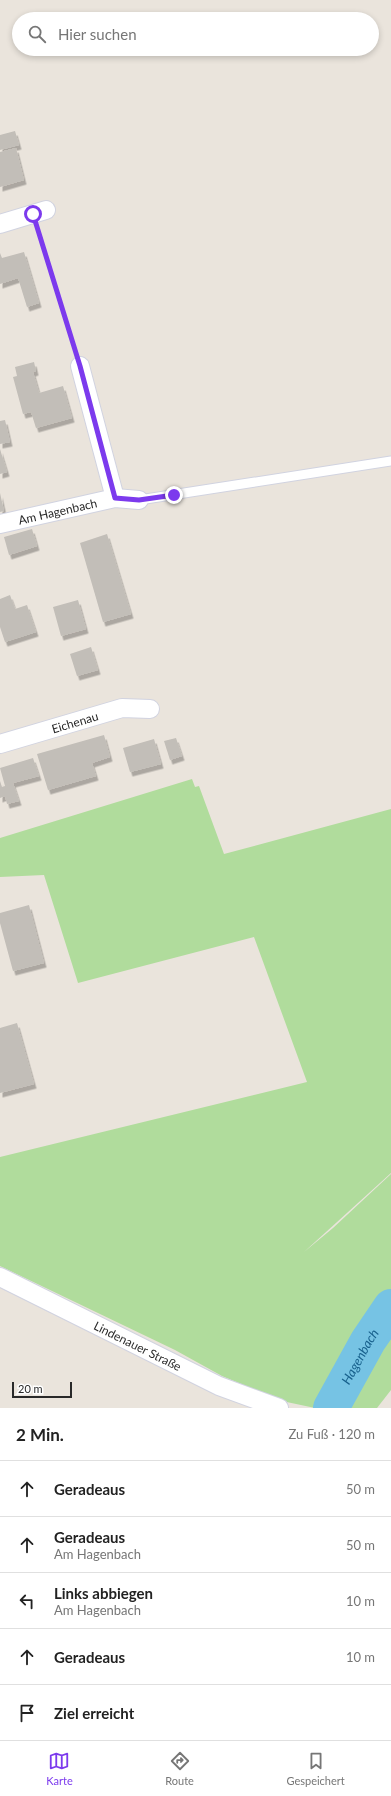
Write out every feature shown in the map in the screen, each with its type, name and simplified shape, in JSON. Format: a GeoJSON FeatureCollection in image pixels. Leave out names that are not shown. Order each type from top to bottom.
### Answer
{"type":"FeatureCollection","features":[{"type":"Feature","properties":{"kind":"street"},"geometry":{"type":"LineString","coordinates":[[0,224],[40,212]]}},
{"type":"Feature","properties":{"kind":"street"},"geometry":{"type":"LineString","coordinates":[[80,366],[115,498]]}},
{"type":"Feature","properties":{"kind":"street","name":"Am Hagenbach"},"geometry":{"type":"LineString","coordinates":[[0,524],[115,498],[139,500]]}},
{"type":"Feature","properties":{"kind":"street","name":"Eichenau"},"geometry":{"type":"LineString","coordinates":[[0,744],[122,708],[150,709]]}},
{"type":"Feature","properties":{"kind":"street","name":"Lindenauer Straße"},"geometry":{"type":"LineString","coordinates":[[0,1277],[219,1386],[279,1408]]}},
{"type":"Feature","properties":{"kind":"lane"},"geometry":{"type":"LineString","coordinates":[[139,500],[391,461]]}},
{"type":"Feature","properties":{"kind":"path"},"geometry":{"type":"LineString","coordinates":[[40,212],[80,366]]}},
{"type":"Feature","properties":{"kind":"green space"},"geometry":{"type":"Polygon","coordinates":[[[192,779],[195,787],[199,786],[224,854],[391,809],[391,1173],[304,1252],[333,1228],[391,1174],[391,1390],[377,1408],[315,1408],[282,1401],[222,1376],[175,1350],[0,1266],[0,1157],[307,1082],[254,937],[78,983],[44,875],[0,877],[0,838],[192,779]]]}},
{"type":"Feature","properties":{"kind":"building"},"geometry":{"type":"Polygon","coordinates":[[[15,131],[19,145],[0,150],[0,135],[15,131]]]}},
{"type":"Feature","properties":{"kind":"building"},"geometry":{"type":"Polygon","coordinates":[[[16,148],[24,180],[0,187],[0,152],[16,148]]]}},
{"type":"Feature","properties":{"kind":"building"},"geometry":{"type":"Polygon","coordinates":[[[24,252],[39,303],[27,307],[18,278],[0,284],[0,253],[2,258],[24,252]]]}},
{"type":"Feature","properties":{"kind":"building"},"geometry":{"type":"Polygon","coordinates":[[[34,362],[36,371],[33,372],[39,393],[63,386],[72,418],[36,428],[31,412],[23,414],[13,377],[17,376],[15,367],[34,362]]]}},
{"type":"Feature","properties":{"kind":"building"},"geometry":{"type":"Polygon","coordinates":[[[5,420],[10,442],[0,444],[0,421],[5,420]]]}},
{"type":"Feature","properties":{"kind":"building"},"geometry":{"type":"Polygon","coordinates":[[[0,449],[7,472],[0,474],[0,449]]]}},
{"type":"Feature","properties":{"kind":"building"},"geometry":{"type":"Polygon","coordinates":[[[0,493],[4,511],[0,512],[0,493]]]}},
{"type":"Feature","properties":{"kind":"building"},"geometry":{"type":"Polygon","coordinates":[[[32,529],[37,546],[9,555],[4,537],[32,529]]]}},
{"type":"Feature","properties":{"kind":"building"},"geometry":{"type":"Polygon","coordinates":[[[107,534],[131,614],[103,622],[80,543],[107,534]]]}},
{"type":"Feature","properties":{"kind":"building"},"geometry":{"type":"Polygon","coordinates":[[[10,595],[15,609],[27,605],[36,632],[5,642],[0,627],[0,599],[10,595]]]}},
{"type":"Feature","properties":{"kind":"building"},"geometry":{"type":"Polygon","coordinates":[[[78,600],[86,629],[61,636],[53,607],[78,600]]]}},
{"type":"Feature","properties":{"kind":"building"},"geometry":{"type":"Polygon","coordinates":[[[91,647],[98,670],[77,676],[70,654],[91,647]]]}},
{"type":"Feature","properties":{"kind":"building"},"geometry":{"type":"Polygon","coordinates":[[[104,735],[110,757],[92,763],[96,776],[48,790],[37,754],[104,735]]]}},
{"type":"Feature","properties":{"kind":"building"},"geometry":{"type":"Polygon","coordinates":[[[176,738],[182,756],[170,760],[164,741],[176,738]]]}},
{"type":"Feature","properties":{"kind":"building"},"geometry":{"type":"Polygon","coordinates":[[[154,739],[161,764],[130,772],[123,748],[154,739]]]}},
{"type":"Feature","properties":{"kind":"building"},"geometry":{"type":"Polygon","coordinates":[[[33,758],[39,776],[13,783],[19,801],[7,804],[5,796],[0,798],[0,781],[2,787],[5,786],[0,768],[33,758]]]}},
{"type":"Feature","properties":{"kind":"building"},"geometry":{"type":"Polygon","coordinates":[[[29,905],[44,963],[13,971],[0,923],[0,913],[29,905]]]}},
{"type":"Feature","properties":{"kind":"building"},"geometry":{"type":"Polygon","coordinates":[[[17,1023],[34,1084],[0,1093],[0,1028],[17,1023]]]}},
{"type":"Feature","properties":{"kind":"waterway","name":"Hagenbach"},"geometry":{"type":"LineString","coordinates":[[331,1408],[368,1341],[391,1307]]}},
{"type":"Feature","properties":{"kind":"route"},"geometry":{"type":"LineString","coordinates":[[33,214],[80,366],[115,498],[139,500],[174,495]]}}]}
